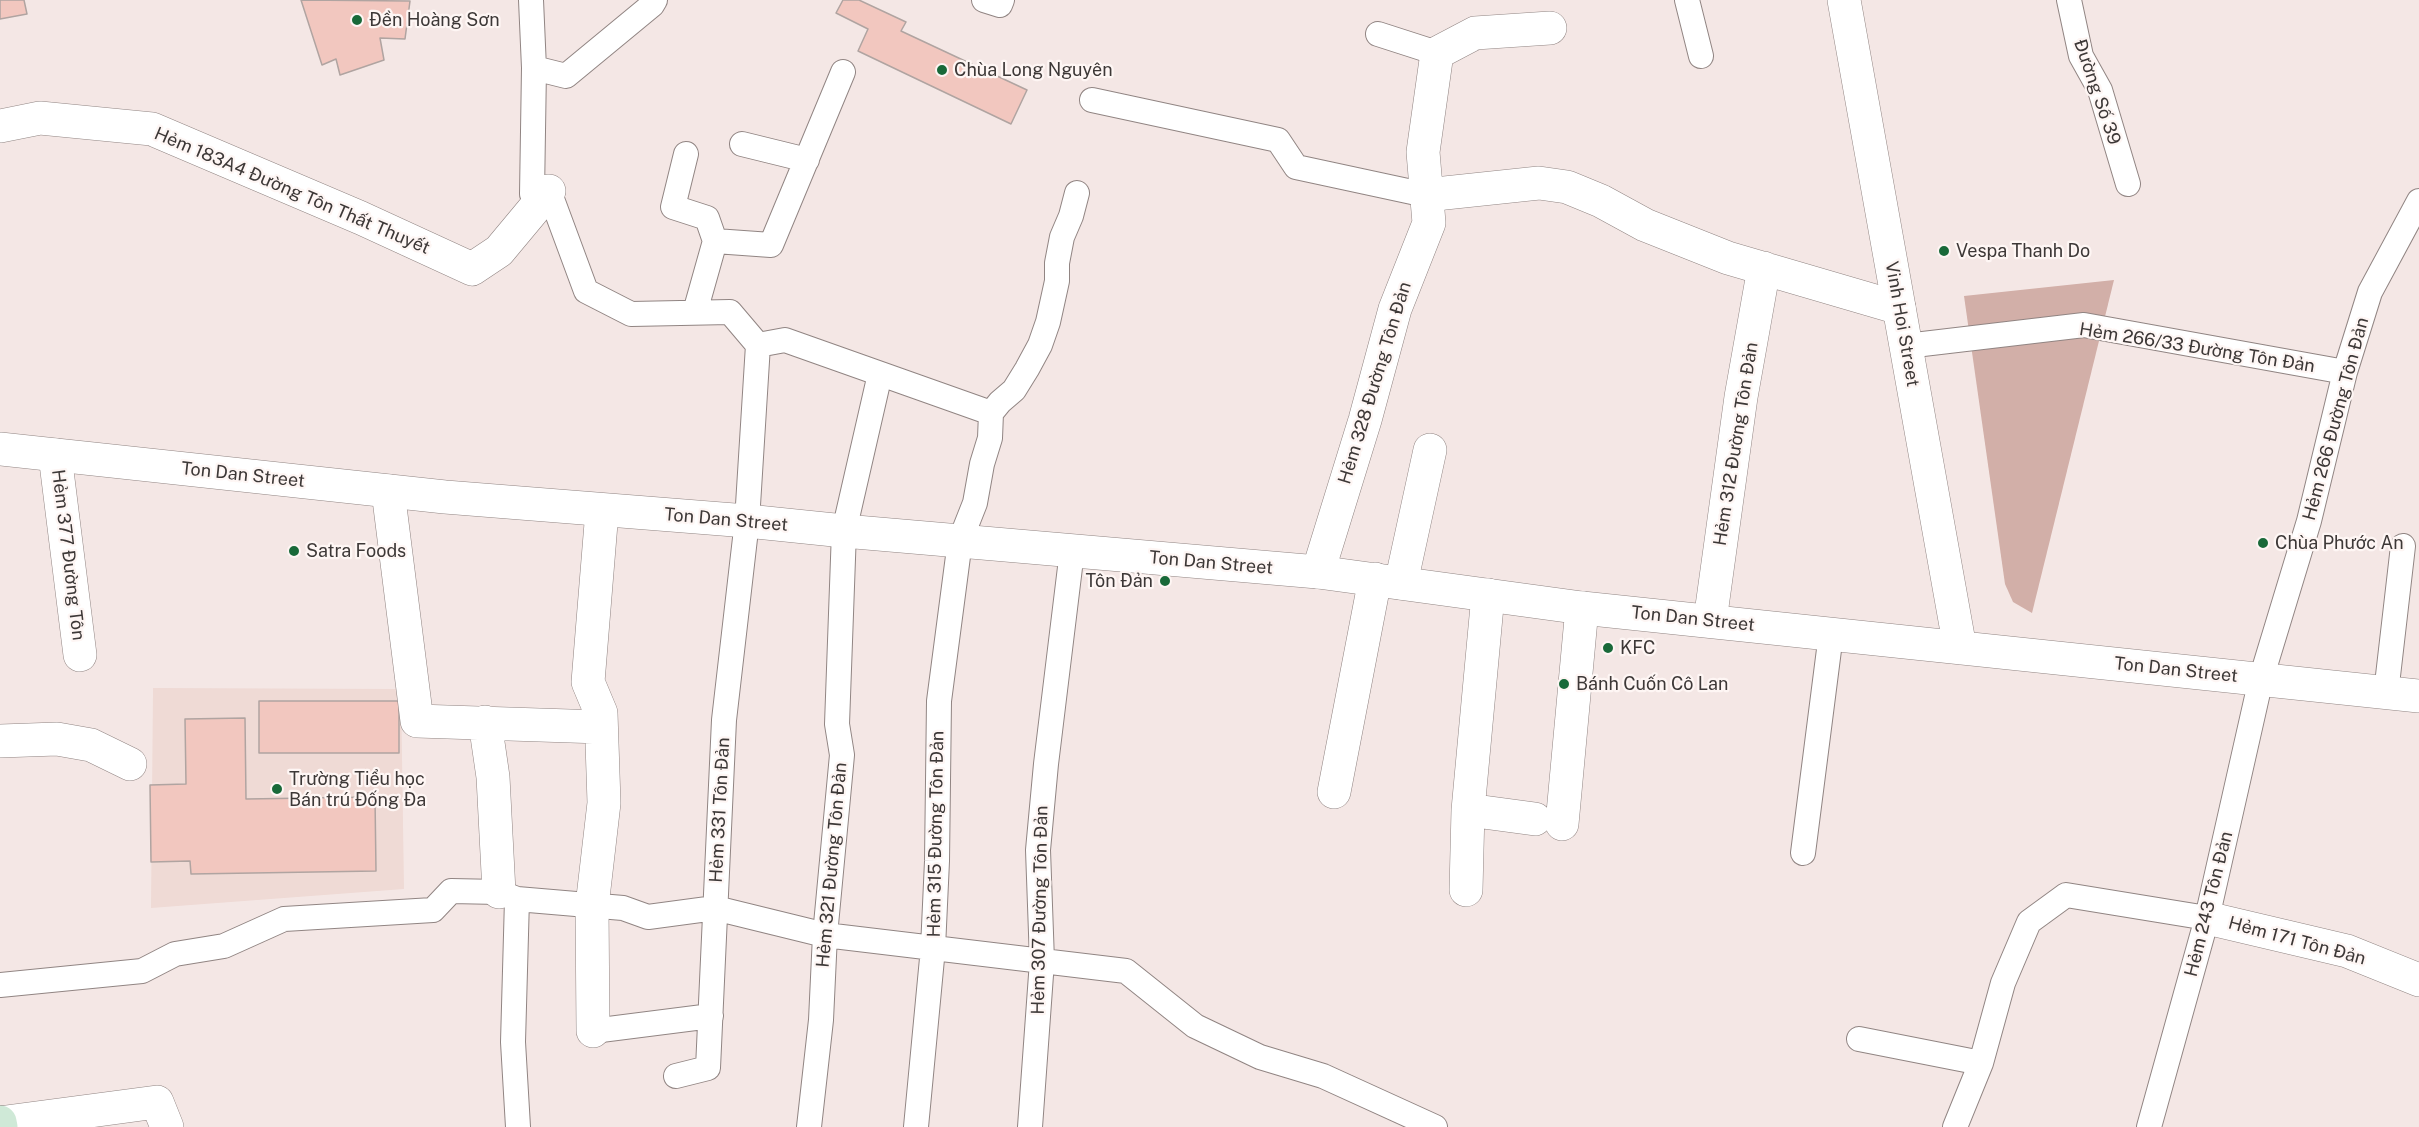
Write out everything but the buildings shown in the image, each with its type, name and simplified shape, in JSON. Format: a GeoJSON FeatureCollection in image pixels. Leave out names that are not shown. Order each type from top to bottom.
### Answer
{"type":"FeatureCollection","features":[{"type":"Feature","properties":{"kind":"street","name":"Vinh Hoi Street"},"geometry":{"type":"LineString","coordinates":[[1844,0],[1960,648]]}},
{"type":"Feature","properties":{"kind":"street"},"geometry":{"type":"LineString","coordinates":[[1437,53],[1475,33],[1550,28]]}},
{"type":"Feature","properties":{"kind":"street","name":"Hẻm 328 Đường Tôn Đản"},"geometry":{"type":"LineString","coordinates":[[1318,572],[1365,420],[1395,309],[1429,223],[1423,152],[1437,53]]}},
{"type":"Feature","properties":{"kind":"street","name":"Hẻm 183A4 Đường Tôn Thất Thuyết"},"geometry":{"type":"LineString","coordinates":[[0,126],[40,118],[152,129],[361,218],[472,269],[499,251],[549,191]]}},
{"type":"Feature","properties":{"kind":"street"},"geometry":{"type":"LineString","coordinates":[[1426,195],[1539,183],[1567,187],[1601,201],[1663,233],[1728,258],[1899,308]]}},
{"type":"Feature","properties":{"kind":"street","name":"Hẻm 312 Đường Tôn Đản"},"geometry":{"type":"LineString","coordinates":[[1710,621],[1741,397],[1764,268]]}},
{"type":"Feature","properties":{"kind":"street","name":"Ton Dan Street"},"geometry":{"type":"LineString","coordinates":[[0,449],[388,491],[1318,572],[1582,608],[2419,696]]}},
{"type":"Feature","properties":{"kind":"street"},"geometry":{"type":"LineString","coordinates":[[1334,792],[1388,581],[1430,450]]}},
{"type":"Feature","properties":{"kind":"street","name":"Hẻm 377 Đường Tôn"},"geometry":{"type":"LineString","coordinates":[[56,455],[80,655]]}},
{"type":"Feature","properties":{"kind":"street"},"geometry":{"type":"LineString","coordinates":[[388,491],[417,721],[601,727]]}},
{"type":"Feature","properties":{"kind":"street"},"geometry":{"type":"LineString","coordinates":[[593,1031],[592,906],[604,803],[601,713],[588,682],[603,511]]}},
{"type":"Feature","properties":{"kind":"street"},"geometry":{"type":"LineString","coordinates":[[1466,890],[1468,810],[1488,595]]}},
{"type":"Feature","properties":{"kind":"street"},"geometry":{"type":"LineString","coordinates":[[1468,810],[1549,821],[1582,608]]}},
{"type":"Feature","properties":{"kind":"street"},"geometry":{"type":"LineString","coordinates":[[485,722],[508,895]]}},
{"type":"Feature","properties":{"kind":"street"},"geometry":{"type":"LineString","coordinates":[[0,741],[57,739],[91,745],[130,764]]}},
{"type":"Feature","properties":{"kind":"street","name":"Hẻm 171 Tôn Đản"},"geometry":{"type":"LineString","coordinates":[[2207,918],[2347,951],[2419,980]]}},
{"type":"Feature","properties":{"kind":"street"},"geometry":{"type":"LineString","coordinates":[[0,1124],[157,1102],[167,1127]]}},
{"type":"Feature","properties":{"kind":"lane"},"geometry":{"type":"LineString","coordinates":[[531,0],[534,68],[532,194],[549,191],[586,291],[631,314],[730,312],[758,345],[785,340],[991,413],[1014,390],[1040,345],[1053,305],[1062,237],[1077,193]]}},
{"type":"Feature","properties":{"kind":"lane"},"geometry":{"type":"LineString","coordinates":[[534,68],[566,76],[652,5],[655,0]]}},
{"type":"Feature","properties":{"kind":"lane"},"geometry":{"type":"LineString","coordinates":[[1687,0],[1701,56]]}},
{"type":"Feature","properties":{"kind":"lane","name":"Đường Số 39"},"geometry":{"type":"LineString","coordinates":[[2069,0],[2081,56],[2100,90],[2128,184]]}},
{"type":"Feature","properties":{"kind":"lane"},"geometry":{"type":"LineString","coordinates":[[1378,34],[1437,53]]}},
{"type":"Feature","properties":{"kind":"lane"},"geometry":{"type":"LineString","coordinates":[[715,241],[771,246],[843,72]]}},
{"type":"Feature","properties":{"kind":"lane"},"geometry":{"type":"LineString","coordinates":[[1092,100],[1278,140],[1296,167],[1426,195]]}},
{"type":"Feature","properties":{"kind":"lane"},"geometry":{"type":"LineString","coordinates":[[742,144],[807,160]]}},
{"type":"Feature","properties":{"kind":"lane"},"geometry":{"type":"LineString","coordinates":[[686,154],[673,207],[707,218],[715,241],[695,312]]}},
{"type":"Feature","properties":{"kind":"lane","name":"Hẻm 266 Đường Tôn Đản"},"geometry":{"type":"LineString","coordinates":[[2261,679],[2309,521],[2345,372],[2370,292],[2419,201]]}},
{"type":"Feature","properties":{"kind":"lane","name":"Hẻm 266/33 Đường Tôn Đản"},"geometry":{"type":"LineString","coordinates":[[1906,346],[2084,325],[2345,372]]}},
{"type":"Feature","properties":{"kind":"lane","name":"Hẻm 331 Tôn Đản"},"geometry":{"type":"LineString","coordinates":[[676,1076],[708,1068],[724,720],[747,521],[758,345]]}},
{"type":"Feature","properties":{"kind":"lane","name":"Hẻm 321 Đường Tôn Đản"},"geometry":{"type":"LineString","coordinates":[[809,1127],[821,1020],[825,936],[842,755],[837,724],[844,531],[880,374]]}},
{"type":"Feature","properties":{"kind":"lane","name":"Hẻm 315 Đường Tôn Đản"},"geometry":{"type":"LineString","coordinates":[[916,1127],[933,948],[937,861],[939,701],[960,541],[975,503],[982,464],[990,438],[991,413]]}},
{"type":"Feature","properties":{"kind":"lane"},"geometry":{"type":"LineString","coordinates":[[2386,693],[2403,546]]}},
{"type":"Feature","properties":{"kind":"lane","name":"Hẻm 307 Đường Tôn Đản"},"geometry":{"type":"LineString","coordinates":[[1030,1127],[1041,961],[1038,850],[1072,551]]}},
{"type":"Feature","properties":{"kind":"lane"},"geometry":{"type":"LineString","coordinates":[[1803,853],[1831,634]]}},
{"type":"Feature","properties":{"kind":"lane","name":"Hẻm 243 Tôn Đản"},"geometry":{"type":"LineString","coordinates":[[2149,1127],[2207,918],[2261,679]]}},
{"type":"Feature","properties":{"kind":"lane"},"geometry":{"type":"LineString","coordinates":[[0,985],[142,970],[175,954],[224,946],[284,919],[434,910],[451,891],[623,908],[648,917],[715,908],[825,936],[1126,971],[1195,1026],[1260,1058],[1323,1076],[1435,1127]]}},
{"type":"Feature","properties":{"kind":"lane"},"geometry":{"type":"LineString","coordinates":[[508,895],[518,1127]]}},
{"type":"Feature","properties":{"kind":"lane"},"geometry":{"type":"LineString","coordinates":[[1955,1127],[1982,1063],[2003,982],[2029,922],[2066,895],[2207,918]]}},
{"type":"Feature","properties":{"kind":"lane"},"geometry":{"type":"LineString","coordinates":[[593,1031],[711,1016]]}},
{"type":"Feature","properties":{"kind":"lane"},"geometry":{"type":"LineString","coordinates":[[1859,1039],[1982,1063]]}},
{"type":"Feature","properties":{"kind":"shaded area"},"geometry":{"type":"Polygon","coordinates":[[[2114,280],[2032,613],[2013,602],[2005,584],[1964,296],[2114,280]]]}},
{"type":"Feature","properties":{"kind":"shaded area","name":"Trường Tiểu học Bán trú Đống Đa"},"geometry":{"type":"Polygon","coordinates":[[[153,688],[401,689],[404,889],[151,908],[153,688]]]}},
{"type":"Feature","properties":{"kind":"place","name":"Đền Hoàng Sơn"},"geometry":{"type":"Point","coordinates":[357,20]}},
{"type":"Feature","properties":{"kind":"place","name":"Chùa Long Nguyên"},"geometry":{"type":"Point","coordinates":[942,70]}},
{"type":"Feature","properties":{"kind":"place","name":"Vespa Thanh Do"},"geometry":{"type":"Point","coordinates":[1944,251]}},
{"type":"Feature","properties":{"kind":"place","name":"Chùa Phước An"},"geometry":{"type":"Point","coordinates":[2263,543]}},
{"type":"Feature","properties":{"kind":"place","name":"Satra Foods"},"geometry":{"type":"Point","coordinates":[294,551]}},
{"type":"Feature","properties":{"kind":"place","name":"Tôn Đản"},"geometry":{"type":"Point","coordinates":[1165,581]}},
{"type":"Feature","properties":{"kind":"place","name":"KFC"},"geometry":{"type":"Point","coordinates":[1608,648]}},
{"type":"Feature","properties":{"kind":"place","name":"Bánh Cuốn Cô Lan"},"geometry":{"type":"Point","coordinates":[1564,684]}},
{"type":"Feature","properties":{"kind":"place","name":"Trường Tiểu học Bán trú Đống Đa"},"geometry":{"type":"Point","coordinates":[277,789]}}]}
